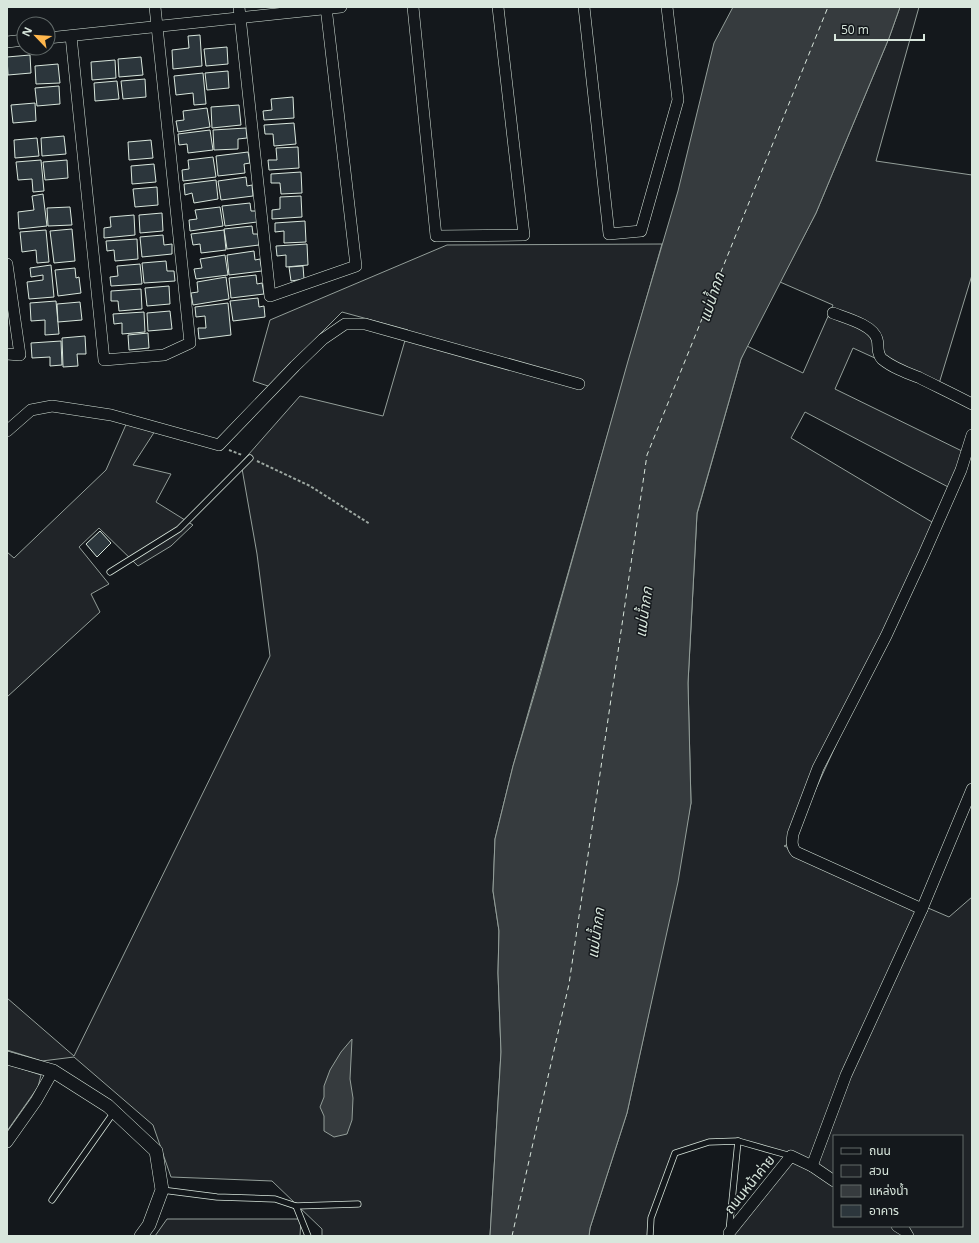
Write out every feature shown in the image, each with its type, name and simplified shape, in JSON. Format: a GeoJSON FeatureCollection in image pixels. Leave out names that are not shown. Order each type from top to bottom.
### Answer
{"type":"FeatureCollection","features":[{"type":"Feature","properties":{"kind":"street"},"geometry":{"type":"LineString","coordinates":[[71,36],[104,360],[164,355],[190,343],[155,7]]}},
{"type":"Feature","properties":{"kind":"street"},"geometry":{"type":"LineString","coordinates":[[56,37],[157,26],[240,12],[341,7]]}},
{"type":"Feature","properties":{"kind":"street"},"geometry":{"type":"LineString","coordinates":[[413,7],[436,236],[524,235],[498,7]]}},
{"type":"Feature","properties":{"kind":"street"},"geometry":{"type":"LineString","coordinates":[[584,7],[609,234],[641,231],[678,100],[667,7]]}},
{"type":"Feature","properties":{"kind":"street"},"geometry":{"type":"LineString","coordinates":[[240,12],[270,296],[356,266],[326,8]]}},
{"type":"Feature","properties":{"kind":"street"},"geometry":{"type":"LineString","coordinates":[[7,264],[20,355],[7,354]]}},
{"type":"Feature","properties":{"kind":"street"},"geometry":{"type":"LineString","coordinates":[[833,313],[867,327],[874,332],[881,358],[895,367],[949,391],[972,404]]}},
{"type":"Feature","properties":{"kind":"street"},"geometry":{"type":"LineString","coordinates":[[7,431],[31,410],[52,406],[110,415],[219,445],[323,339],[345,324],[365,324],[579,384]]}},
{"type":"Feature","properties":{"kind":"street"},"geometry":{"type":"LineString","coordinates":[[922,909],[796,852],[791,843],[818,768],[886,636],[924,554],[961,470],[972,435]]}},
{"type":"Feature","properties":{"kind":"street"},"geometry":{"type":"LineString","coordinates":[[812,1166],[846,1075],[922,909],[972,789]]}},
{"type":"Feature","properties":{"kind":"street"},"geometry":{"type":"LineString","coordinates":[[7,1058],[54,1071],[108,1106],[156,1151],[162,1190],[149,1225],[141,1236]]}},
{"type":"Feature","properties":{"kind":"street"},"geometry":{"type":"LineString","coordinates":[[7,1142],[36,1101],[54,1071]]}},
{"type":"Feature","properties":{"kind":"street","name":"ถนนหน้าค่าย"},"geometry":{"type":"LineString","coordinates":[[731,1234],[791,1156],[812,1166],[833,1180]]}},
{"type":"Feature","properties":{"kind":"street"},"geometry":{"type":"LineString","coordinates":[[898,1227],[908,1236]]}},
{"type":"Feature","properties":{"kind":"lane"},"geometry":{"type":"LineString","coordinates":[[110,572],[179,529],[250,458]]}},
{"type":"Feature","properties":{"kind":"lane"},"geometry":{"type":"LineString","coordinates":[[52,1200],[114,1112]]}},
{"type":"Feature","properties":{"kind":"lane"},"geometry":{"type":"LineString","coordinates":[[650,1236],[651,1218],[675,1153],[709,1142],[738,1141],[791,1156]]}},
{"type":"Feature","properties":{"kind":"lane"},"geometry":{"type":"LineString","coordinates":[[731,1234],[738,1141]]}},
{"type":"Feature","properties":{"kind":"lane"},"geometry":{"type":"LineString","coordinates":[[162,1190],[217,1197],[275,1199],[296,1206],[358,1204]]}},
{"type":"Feature","properties":{"kind":"lane"},"geometry":{"type":"LineString","coordinates":[[296,1206],[308,1236]]}},
{"type":"Feature","properties":{"kind":"path"},"geometry":{"type":"LineString","coordinates":[[219,445],[310,486],[370,524]]}},
{"type":"Feature","properties":{"kind":"green space"},"geometry":{"type":"Polygon","coordinates":[[[900,7],[919,7],[876,161],[972,175],[972,275],[938,387],[853,348],[835,389],[966,453],[952,489],[805,412],[791,438],[937,525],[791,843],[784,846],[949,917],[972,897],[972,1236],[732,1236],[790,1156],[738,1141],[709,1142],[675,1153],[651,1218],[650,1236],[589,1236],[590,1228],[627,1113],[691,803],[688,683],[697,514],[741,359],[747,346],[803,373],[833,305],[780,282],[816,213],[889,38],[900,7]]]}},
{"type":"Feature","properties":{"kind":"green space"},"geometry":{"type":"Polygon","coordinates":[[[662,244],[513,766],[495,839],[493,891],[499,931],[498,973],[501,1052],[490,1236],[322,1236],[322,1229],[272,1181],[171,1177],[153,1125],[74,1057],[42,1061],[7,1050],[7,998],[74,1056],[270,656],[257,554],[241,463],[300,396],[383,416],[408,330],[342,312],[268,386],[253,381],[270,320],[447,245],[662,244]]]}},
{"type":"Feature","properties":{"kind":"green space"},"geometry":{"type":"Polygon","coordinates":[[[128,420],[155,431],[133,465],[171,474],[156,502],[193,525],[171,546],[138,566],[99,528],[79,547],[109,584],[91,594],[100,612],[7,697],[7,552],[14,558],[106,470],[128,420]]]}},
{"type":"Feature","properties":{"kind":"green space"},"geometry":{"type":"Polygon","coordinates":[[[7,1064],[41,1075],[38,1087],[7,1131],[7,1064]]]}},
{"type":"Feature","properties":{"kind":"green space"},"geometry":{"type":"Polygon","coordinates":[[[167,1219],[301,1219],[300,1236],[155,1236],[167,1219]]]}},
{"type":"Feature","properties":{"kind":"water","name":"แม่น้ำกก"},"geometry":{"type":"Polygon","coordinates":[[[733,7],[900,7],[889,38],[816,213],[741,359],[697,513],[688,683],[691,803],[678,882],[627,1113],[590,1228],[589,1236],[490,1236],[501,1052],[498,973],[499,931],[493,891],[495,839],[513,766],[678,191],[714,43],[733,7]]]}},
{"type":"Feature","properties":{"kind":"water"},"geometry":{"type":"Polygon","coordinates":[[[352,1039],[350,1079],[353,1098],[352,1120],[347,1134],[334,1137],[324,1131],[324,1116],[320,1107],[324,1097],[324,1086],[330,1070],[341,1052],[352,1039]]]}},
{"type":"Feature","properties":{"kind":"building"},"geometry":{"type":"Polygon","coordinates":[[[200,35],[202,66],[173,69],[172,50],[189,48],[188,36],[200,35]]]}},
{"type":"Feature","properties":{"kind":"building"},"geometry":{"type":"Polygon","coordinates":[[[227,47],[228,64],[206,66],[204,49],[227,47]]]}},
{"type":"Feature","properties":{"kind":"building"},"geometry":{"type":"Polygon","coordinates":[[[30,56],[31,73],[8,75],[7,57],[30,56]]]}},
{"type":"Feature","properties":{"kind":"building"},"geometry":{"type":"Polygon","coordinates":[[[141,57],[143,75],[119,77],[118,59],[141,57]]]}},
{"type":"Feature","properties":{"kind":"building"},"geometry":{"type":"Polygon","coordinates":[[[115,60],[116,78],[92,80],[91,62],[115,60]]]}},
{"type":"Feature","properties":{"kind":"building"},"geometry":{"type":"Polygon","coordinates":[[[58,64],[60,83],[36,84],[35,66],[58,64]]]}},
{"type":"Feature","properties":{"kind":"building"},"geometry":{"type":"Polygon","coordinates":[[[228,71],[229,88],[207,90],[205,73],[228,71]]]}},
{"type":"Feature","properties":{"kind":"building"},"geometry":{"type":"Polygon","coordinates":[[[203,73],[206,104],[194,105],[193,93],[176,95],[174,76],[203,73]]]}},
{"type":"Feature","properties":{"kind":"building"},"geometry":{"type":"Polygon","coordinates":[[[145,79],[146,97],[123,99],[121,81],[145,79]]]}},
{"type":"Feature","properties":{"kind":"building"},"geometry":{"type":"Polygon","coordinates":[[[117,81],[119,99],[95,101],[94,83],[117,81]]]}},
{"type":"Feature","properties":{"kind":"building"},"geometry":{"type":"Polygon","coordinates":[[[59,86],[60,104],[37,106],[35,88],[59,86]]]}},
{"type":"Feature","properties":{"kind":"building"},"geometry":{"type":"Polygon","coordinates":[[[293,97],[294,118],[264,120],[263,111],[272,110],[271,99],[293,97]]]}},
{"type":"Feature","properties":{"kind":"building"},"geometry":{"type":"Polygon","coordinates":[[[35,103],[36,121],[13,123],[11,105],[35,103]]]}},
{"type":"Feature","properties":{"kind":"building"},"geometry":{"type":"Polygon","coordinates":[[[239,105],[241,125],[212,128],[211,107],[239,105]]]}},
{"type":"Feature","properties":{"kind":"building"},"geometry":{"type":"Polygon","coordinates":[[[207,108],[210,127],[178,132],[176,121],[184,120],[183,111],[207,108]]]}},
{"type":"Feature","properties":{"kind":"building"},"geometry":{"type":"Polygon","coordinates":[[[294,123],[296,144],[274,146],[273,134],[265,134],[264,125],[294,123]]]}},
{"type":"Feature","properties":{"kind":"building"},"geometry":{"type":"Polygon","coordinates":[[[246,128],[247,138],[238,139],[238,149],[214,150],[213,130],[246,128]]]}},
{"type":"Feature","properties":{"kind":"building"},"geometry":{"type":"Polygon","coordinates":[[[210,130],[213,150],[188,153],[187,144],[179,145],[178,134],[210,130]]]}},
{"type":"Feature","properties":{"kind":"building"},"geometry":{"type":"Polygon","coordinates":[[[64,136],[66,154],[42,156],[41,138],[64,136]]]}},
{"type":"Feature","properties":{"kind":"building"},"geometry":{"type":"Polygon","coordinates":[[[37,138],[39,156],[15,158],[14,140],[37,138]]]}},
{"type":"Feature","properties":{"kind":"building"},"geometry":{"type":"Polygon","coordinates":[[[151,140],[153,158],[129,160],[128,142],[151,140]]]}},
{"type":"Feature","properties":{"kind":"building"},"geometry":{"type":"Polygon","coordinates":[[[298,147],[299,168],[269,170],[268,160],[277,160],[276,148],[298,147]]]}},
{"type":"Feature","properties":{"kind":"building"},"geometry":{"type":"Polygon","coordinates":[[[248,152],[250,163],[244,164],[245,173],[218,176],[216,156],[248,152]]]}},
{"type":"Feature","properties":{"kind":"building"},"geometry":{"type":"Polygon","coordinates":[[[213,157],[216,177],[183,181],[182,170],[189,169],[188,160],[213,157]]]}},
{"type":"Feature","properties":{"kind":"building"},"geometry":{"type":"Polygon","coordinates":[[[41,160],[44,191],[33,192],[32,179],[18,180],[16,162],[41,160]]]}},
{"type":"Feature","properties":{"kind":"building"},"geometry":{"type":"Polygon","coordinates":[[[67,160],[68,178],[45,180],[43,162],[67,160]]]}},
{"type":"Feature","properties":{"kind":"building"},"geometry":{"type":"Polygon","coordinates":[[[154,164],[156,182],[132,184],[131,166],[154,164]]]}},
{"type":"Feature","properties":{"kind":"building"},"geometry":{"type":"Polygon","coordinates":[[[301,172],[302,193],[281,194],[280,183],[271,183],[271,174],[301,172]]]}},
{"type":"Feature","properties":{"kind":"building"},"geometry":{"type":"Polygon","coordinates":[[[246,177],[247,186],[252,185],[253,196],[221,200],[218,181],[246,177]]]}},
{"type":"Feature","properties":{"kind":"building"},"geometry":{"type":"Polygon","coordinates":[[[216,180],[218,199],[194,203],[192,193],[185,195],[184,184],[216,180]]]}},
{"type":"Feature","properties":{"kind":"building"},"geometry":{"type":"Polygon","coordinates":[[[157,187],[158,205],[135,207],[133,189],[157,187]]]}},
{"type":"Feature","properties":{"kind":"building"},"geometry":{"type":"Polygon","coordinates":[[[43,194],[47,226],[19,229],[18,212],[34,210],[32,196],[43,194]]]}},
{"type":"Feature","properties":{"kind":"building"},"geometry":{"type":"Polygon","coordinates":[[[301,196],[302,217],[272,219],[272,210],[280,209],[280,197],[301,196]]]}},
{"type":"Feature","properties":{"kind":"building"},"geometry":{"type":"Polygon","coordinates":[[[250,203],[251,211],[256,211],[257,222],[225,226],[222,206],[250,203]]]}},
{"type":"Feature","properties":{"kind":"building"},"geometry":{"type":"Polygon","coordinates":[[[70,207],[72,225],[48,226],[47,208],[70,207]]]}},
{"type":"Feature","properties":{"kind":"building"},"geometry":{"type":"Polygon","coordinates":[[[220,207],[223,226],[190,231],[189,220],[197,219],[195,210],[220,207]]]}},
{"type":"Feature","properties":{"kind":"building"},"geometry":{"type":"Polygon","coordinates":[[[162,213],[163,231],[140,233],[139,215],[162,213]]]}},
{"type":"Feature","properties":{"kind":"building"},"geometry":{"type":"Polygon","coordinates":[[[134,215],[135,235],[104,238],[104,228],[111,227],[110,217],[134,215]]]}},
{"type":"Feature","properties":{"kind":"building"},"geometry":{"type":"Polygon","coordinates":[[[305,221],[306,242],[284,243],[284,231],[275,232],[275,223],[305,221]]]}},
{"type":"Feature","properties":{"kind":"building"},"geometry":{"type":"Polygon","coordinates":[[[252,226],[253,234],[258,234],[259,245],[227,249],[224,229],[252,226]]]}},
{"type":"Feature","properties":{"kind":"building"},"geometry":{"type":"Polygon","coordinates":[[[72,229],[75,261],[54,263],[50,231],[72,229]]]}},
{"type":"Feature","properties":{"kind":"building"},"geometry":{"type":"Polygon","coordinates":[[[46,230],[49,262],[37,263],[36,250],[22,252],[20,232],[46,230]]]}},
{"type":"Feature","properties":{"kind":"building"},"geometry":{"type":"Polygon","coordinates":[[[224,230],[226,250],[201,253],[200,244],[193,245],[191,234],[224,230]]]}},
{"type":"Feature","properties":{"kind":"building"},"geometry":{"type":"Polygon","coordinates":[[[163,235],[164,245],[172,244],[172,254],[142,257],[140,237],[163,235]]]}},
{"type":"Feature","properties":{"kind":"building"},"geometry":{"type":"Polygon","coordinates":[[[137,239],[138,259],[115,261],[114,250],[107,251],[106,241],[137,239]]]}},
{"type":"Feature","properties":{"kind":"building"},"geometry":{"type":"Polygon","coordinates":[[[307,244],[308,265],[286,267],[286,255],[277,256],[276,246],[307,244]]]}},
{"type":"Feature","properties":{"kind":"building"},"geometry":{"type":"Polygon","coordinates":[[[254,251],[255,260],[260,259],[262,271],[229,275],[227,255],[254,251]]]}},
{"type":"Feature","properties":{"kind":"building"},"geometry":{"type":"Polygon","coordinates":[[[225,255],[228,275],[196,279],[194,269],[202,268],[200,259],[225,255]]]}},
{"type":"Feature","properties":{"kind":"building"},"geometry":{"type":"Polygon","coordinates":[[[166,261],[167,271],[174,271],[175,281],[144,283],[142,263],[166,261]]]}},
{"type":"Feature","properties":{"kind":"building"},"geometry":{"type":"Polygon","coordinates":[[[140,264],[142,284],[111,286],[110,277],[118,276],[117,266],[140,264]]]}},
{"type":"Feature","properties":{"kind":"building"},"geometry":{"type":"Polygon","coordinates":[[[51,265],[54,297],[29,299],[27,282],[43,280],[43,275],[31,277],[30,268],[51,265]]]}},
{"type":"Feature","properties":{"kind":"building"},"geometry":{"type":"Polygon","coordinates":[[[303,266],[304,279],[291,281],[289,267],[303,266]]]}},
{"type":"Feature","properties":{"kind":"building"},"geometry":{"type":"Polygon","coordinates":[[[75,268],[76,278],[79,277],[81,293],[58,296],[55,270],[75,268]]]}},
{"type":"Feature","properties":{"kind":"building"},"geometry":{"type":"Polygon","coordinates":[[[256,275],[257,284],[262,283],[264,294],[231,298],[229,278],[256,275]]]}},
{"type":"Feature","properties":{"kind":"building"},"geometry":{"type":"Polygon","coordinates":[[[226,277],[229,299],[193,305],[191,293],[198,292],[197,282],[226,277]]]}},
{"type":"Feature","properties":{"kind":"building"},"geometry":{"type":"Polygon","coordinates":[[[169,286],[170,304],[147,306],[145,288],[169,286]]]}},
{"type":"Feature","properties":{"kind":"building"},"geometry":{"type":"Polygon","coordinates":[[[141,289],[142,309],[119,311],[118,301],[111,301],[111,291],[141,289]]]}},
{"type":"Feature","properties":{"kind":"building"},"geometry":{"type":"Polygon","coordinates":[[[258,298],[259,307],[264,306],[265,317],[233,321],[230,301],[258,298]]]}},
{"type":"Feature","properties":{"kind":"building"},"geometry":{"type":"Polygon","coordinates":[[[56,301],[59,334],[45,335],[45,320],[31,321],[30,303],[56,301]]]}},
{"type":"Feature","properties":{"kind":"building"},"geometry":{"type":"Polygon","coordinates":[[[80,302],[82,320],[58,322],[57,304],[80,302]]]}},
{"type":"Feature","properties":{"kind":"building"},"geometry":{"type":"Polygon","coordinates":[[[228,303],[231,335],[199,339],[198,328],[206,328],[205,316],[196,317],[195,307],[228,303]]]}},
{"type":"Feature","properties":{"kind":"building"},"geometry":{"type":"Polygon","coordinates":[[[170,311],[172,329],[148,331],[147,313],[170,311]]]}},
{"type":"Feature","properties":{"kind":"building"},"geometry":{"type":"Polygon","coordinates":[[[144,312],[145,332],[122,334],[122,323],[114,324],[113,314],[144,312]]]}},
{"type":"Feature","properties":{"kind":"building"},"geometry":{"type":"Polygon","coordinates":[[[148,333],[149,348],[129,350],[128,335],[148,333]]]}},
{"type":"Feature","properties":{"kind":"building"},"geometry":{"type":"Polygon","coordinates":[[[85,336],[86,354],[77,354],[78,366],[63,367],[62,338],[85,336]]]}},
{"type":"Feature","properties":{"kind":"building"},"geometry":{"type":"Polygon","coordinates":[[[61,341],[62,365],[50,366],[50,357],[32,358],[31,343],[61,341]]]}},
{"type":"Feature","properties":{"kind":"building"},"geometry":{"type":"Polygon","coordinates":[[[100,531],[111,543],[97,557],[86,544],[100,531]]]}},
{"type":"Feature","properties":{"kind":"ferry route"},"geometry":{"type":"LineString","coordinates":[[512,1236],[569,984],[647,455],[828,7]]}}]}
